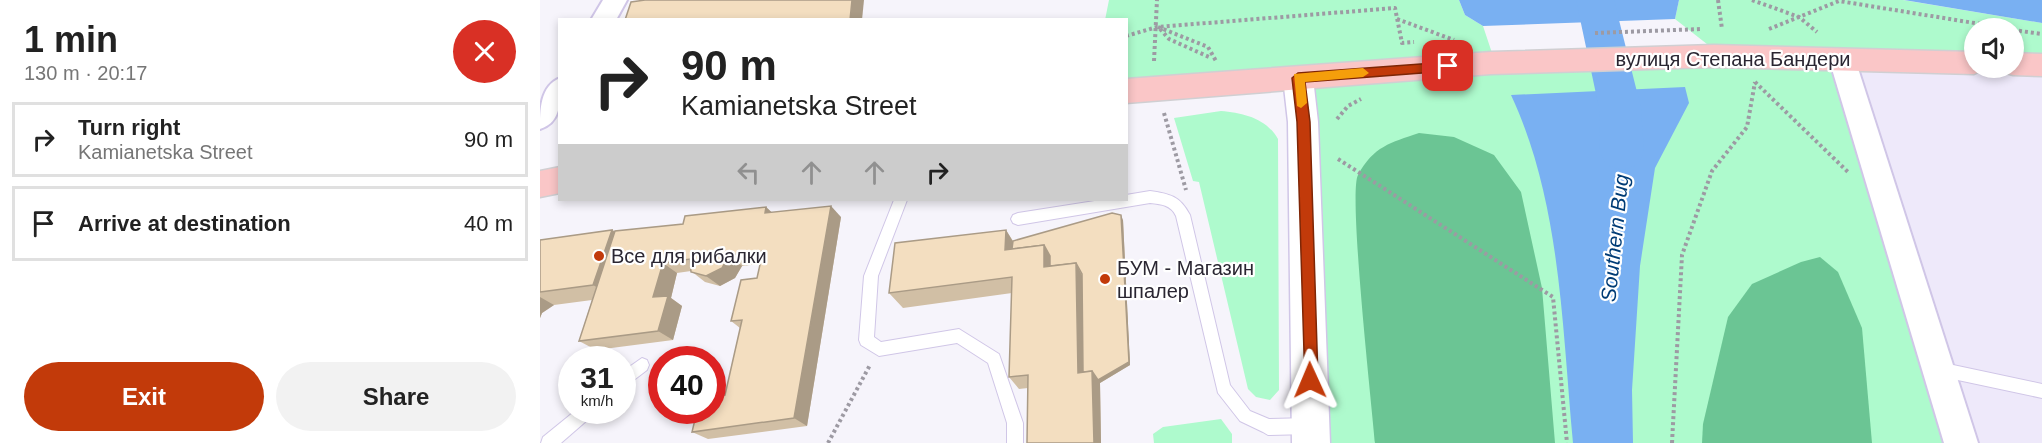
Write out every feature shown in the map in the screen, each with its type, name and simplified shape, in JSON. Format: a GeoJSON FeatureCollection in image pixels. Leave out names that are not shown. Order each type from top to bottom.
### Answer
{"type":"FeatureCollection","features":[{"type":"Feature","properties":{"kind":"main road","name":"вулиця Степана Бандери"},"geometry":{"type":"LineString","coordinates":[[1128,91],[1214,71],[1298,78],[1718,42],[1842,59],[1964,63]]}},
{"type":"Feature","properties":{"kind":"main road"},"geometry":{"type":"LineString","coordinates":[[2024,64],[2042,65]]}},
{"type":"Feature","properties":{"kind":"main road"},"geometry":{"type":"LineString","coordinates":[[540,184],[558,180]]}},
{"type":"Feature","properties":{"kind":"street"},"geometry":{"type":"LineString","coordinates":[[604,18],[615,0]]}},
{"type":"Feature","properties":{"kind":"street"},"geometry":{"type":"LineString","coordinates":[[1842,59],[1961,443]]}},
{"type":"Feature","properties":{"kind":"street"},"geometry":{"type":"LineString","coordinates":[[1298,78],[1304,122],[1311,434]]}},
{"type":"Feature","properties":{"kind":"street"},"geometry":{"type":"LineString","coordinates":[[540,120],[558,91]]}},
{"type":"Feature","properties":{"kind":"lane"},"geometry":{"type":"LineString","coordinates":[[1128,201],[1150,197],[1166,199],[1178,206],[1189,233],[1223,388],[1245,416],[1268,427],[1311,434]]}},
{"type":"Feature","properties":{"kind":"lane"},"geometry":{"type":"LineString","coordinates":[[900,201],[872,276],[866,340],[879,349],[959,336],[994,359],[1015,423],[1015,443]]}},
{"type":"Feature","properties":{"kind":"lane"},"geometry":{"type":"LineString","coordinates":[[1018,219],[1126,201]]}},
{"type":"Feature","properties":{"kind":"lane"},"geometry":{"type":"LineString","coordinates":[[636,370],[642,365]]}},
{"type":"Feature","properties":{"kind":"lane"},"geometry":{"type":"LineString","coordinates":[[1939,369],[2042,392]]}},
{"type":"Feature","properties":{"kind":"lane"},"geometry":{"type":"LineString","coordinates":[[549,443],[572,424]]}},
{"type":"Feature","properties":{"kind":"path"},"geometry":{"type":"LineString","coordinates":[[1154,61],[1157,0]]}},
{"type":"Feature","properties":{"kind":"path"},"geometry":{"type":"LineString","coordinates":[[1392,0],[1402,43],[1423,41]]}},
{"type":"Feature","properties":{"kind":"path"},"geometry":{"type":"LineString","coordinates":[[1718,0],[1718,42]]}},
{"type":"Feature","properties":{"kind":"path"},"geometry":{"type":"LineString","coordinates":[[1752,0],[1799,17],[1817,32]]}},
{"type":"Feature","properties":{"kind":"path"},"geometry":{"type":"LineString","coordinates":[[1769,29],[1839,1],[1964,21]]}},
{"type":"Feature","properties":{"kind":"path"},"geometry":{"type":"LineString","coordinates":[[1128,35],[1157,27],[1395,8]]}},
{"type":"Feature","properties":{"kind":"path"},"geometry":{"type":"LineString","coordinates":[[1396,19],[1454,40]]}},
{"type":"Feature","properties":{"kind":"path"},"geometry":{"type":"LineString","coordinates":[[1157,27],[1208,47],[1216,57],[1214,71],[1169,39],[1157,27]]}},
{"type":"Feature","properties":{"kind":"path"},"geometry":{"type":"LineString","coordinates":[[2024,32],[2042,34]]}},
{"type":"Feature","properties":{"kind":"path"},"geometry":{"type":"LineString","coordinates":[[1433,41],[1465,39]]}},
{"type":"Feature","properties":{"kind":"path"},"geometry":{"type":"LineString","coordinates":[[1672,443],[1682,255],[1712,171],[1747,128],[1755,82],[1854,178]]}},
{"type":"Feature","properties":{"kind":"path"},"geometry":{"type":"LineString","coordinates":[[1338,159],[1553,297],[1567,443]]}},
{"type":"Feature","properties":{"kind":"path"},"geometry":{"type":"LineString","coordinates":[[828,443],[879,349]]}},
{"type":"Feature","properties":{"kind":"shaded area"},"geometry":{"type":"Polygon","coordinates":[[[1854,68],[1964,71],[1964,78],[2024,78],[2024,73],[2042,73],[2042,443],[1972,443],[1854,68]]]}},
{"type":"Feature","properties":{"kind":"green space"},"geometry":{"type":"Polygon","coordinates":[[[1109,0],[1459,0],[1465,15],[1483,26],[1492,53],[1128,80],[1128,18],[1105,18],[1109,0]]]}},
{"type":"Feature","properties":{"kind":"green space"},"geometry":{"type":"Polygon","coordinates":[[[1679,0],[1903,0],[2012,18],[1964,18],[1964,55],[1712,48],[1675,19],[1679,0]]]}},
{"type":"Feature","properties":{"kind":"green space"},"geometry":{"type":"Polygon","coordinates":[[[2024,20],[2042,23],[2042,57],[2024,57],[2024,20]]]}},
{"type":"Feature","properties":{"kind":"green space"},"geometry":{"type":"Polygon","coordinates":[[[1717,64],[1834,67],[1946,443],[1324,443],[1310,85],[1493,71],[1717,64]]]}},
{"type":"Feature","properties":{"kind":"green space"},"geometry":{"type":"Polygon","coordinates":[[[1221,111],[1238,113],[1260,121],[1278,139],[1279,390],[1270,400],[1256,397],[1248,389],[1199,182],[1193,181],[1174,118],[1221,111]]]}},
{"type":"Feature","properties":{"kind":"green space"},"geometry":{"type":"Polygon","coordinates":[[[1419,133],[1454,137],[1494,155],[1521,192],[1542,288],[1555,443],[1375,443],[1358,258],[1356,190],[1358,175],[1370,158],[1384,147],[1419,133]]]}},
{"type":"Feature","properties":{"kind":"green space"},"geometry":{"type":"Polygon","coordinates":[[[1820,257],[1838,272],[1862,328],[1872,443],[1702,443],[1703,424],[1728,317],[1752,284],[1801,262],[1820,257]]]}},
{"type":"Feature","properties":{"kind":"green space"},"geometry":{"type":"Polygon","coordinates":[[[1221,419],[1232,434],[1232,443],[1154,443],[1153,434],[1163,427],[1221,419]]]}},
{"type":"Feature","properties":{"kind":"water"},"geometry":{"type":"Polygon","coordinates":[[[1459,0],[1679,0],[1675,19],[1483,26],[1465,15],[1459,0]]]}},
{"type":"Feature","properties":{"kind":"water"},"geometry":{"type":"Polygon","coordinates":[[[1904,0],[2042,0],[2042,23],[2024,20],[2024,18],[1904,0]]]}},
{"type":"Feature","properties":{"kind":"water"},"geometry":{"type":"Polygon","coordinates":[[[1685,87],[1689,103],[1655,168],[1640,266],[1632,390],[1633,443],[1573,443],[1562,310],[1550,222],[1528,136],[1511,95],[1685,87]]]}},
{"type":"Feature","properties":{"kind":"building"},"geometry":{"type":"Polygon","coordinates":[[[645,0],[852,0],[850,18],[626,18],[631,2],[645,0]]]}},
{"type":"Feature","properties":{"kind":"building"},"geometry":{"type":"Polygon","coordinates":[[[831,206],[794,418],[692,432],[694,424],[726,424],[726,391],[742,320],[731,321],[741,280],[757,278],[763,251],[729,255],[722,268],[706,276],[691,272],[690,259],[663,263],[653,297],[668,296],[658,331],[579,341],[615,231],[683,224],[685,216],[766,207],[765,213],[831,206]]]}},
{"type":"Feature","properties":{"kind":"building"},"geometry":{"type":"Polygon","coordinates":[[[1112,213],[1121,215],[1129,362],[1098,380],[1092,371],[1083,372],[1082,274],[1076,263],[1050,266],[1050,256],[1044,245],[1012,249],[1013,241],[1112,213]]]}},
{"type":"Feature","properties":{"kind":"building"},"geometry":{"type":"Polygon","coordinates":[[[612,230],[593,285],[540,292],[540,240],[612,230]]]}},
{"type":"Feature","properties":{"kind":"building"},"geometry":{"type":"Polygon","coordinates":[[[1006,230],[1005,250],[1044,245],[1044,267],[1076,263],[1078,373],[1092,371],[1094,443],[1027,443],[1028,375],[1009,377],[1012,277],[889,293],[895,243],[1006,230]]]}},
{"type":"Feature","properties":{"kind":"waterway","name":"Southern Bug"},"geometry":{"type":"LineString","coordinates":[[1595,0],[1620,108],[1622,152]]}},
{"type":"Feature","properties":{"kind":"slow traffic"},"geometry":{"type":"LineString","coordinates":[[1301,103],[1298,78],[1363,73]]}},
{"type":"Feature","properties":{"kind":"place","name":"Все для рибалки"},"geometry":{"type":"Point","coordinates":[599,256]}},
{"type":"Feature","properties":{"kind":"place","name":"БУМ - Магазин шпалер"},"geometry":{"type":"Point","coordinates":[1105,279]}},
{"type":"Feature","properties":{"kind":"route"},"geometry":{"type":"LineString","coordinates":[[1310,380],[1304,122],[1298,78],[1448,66]]}}]}
